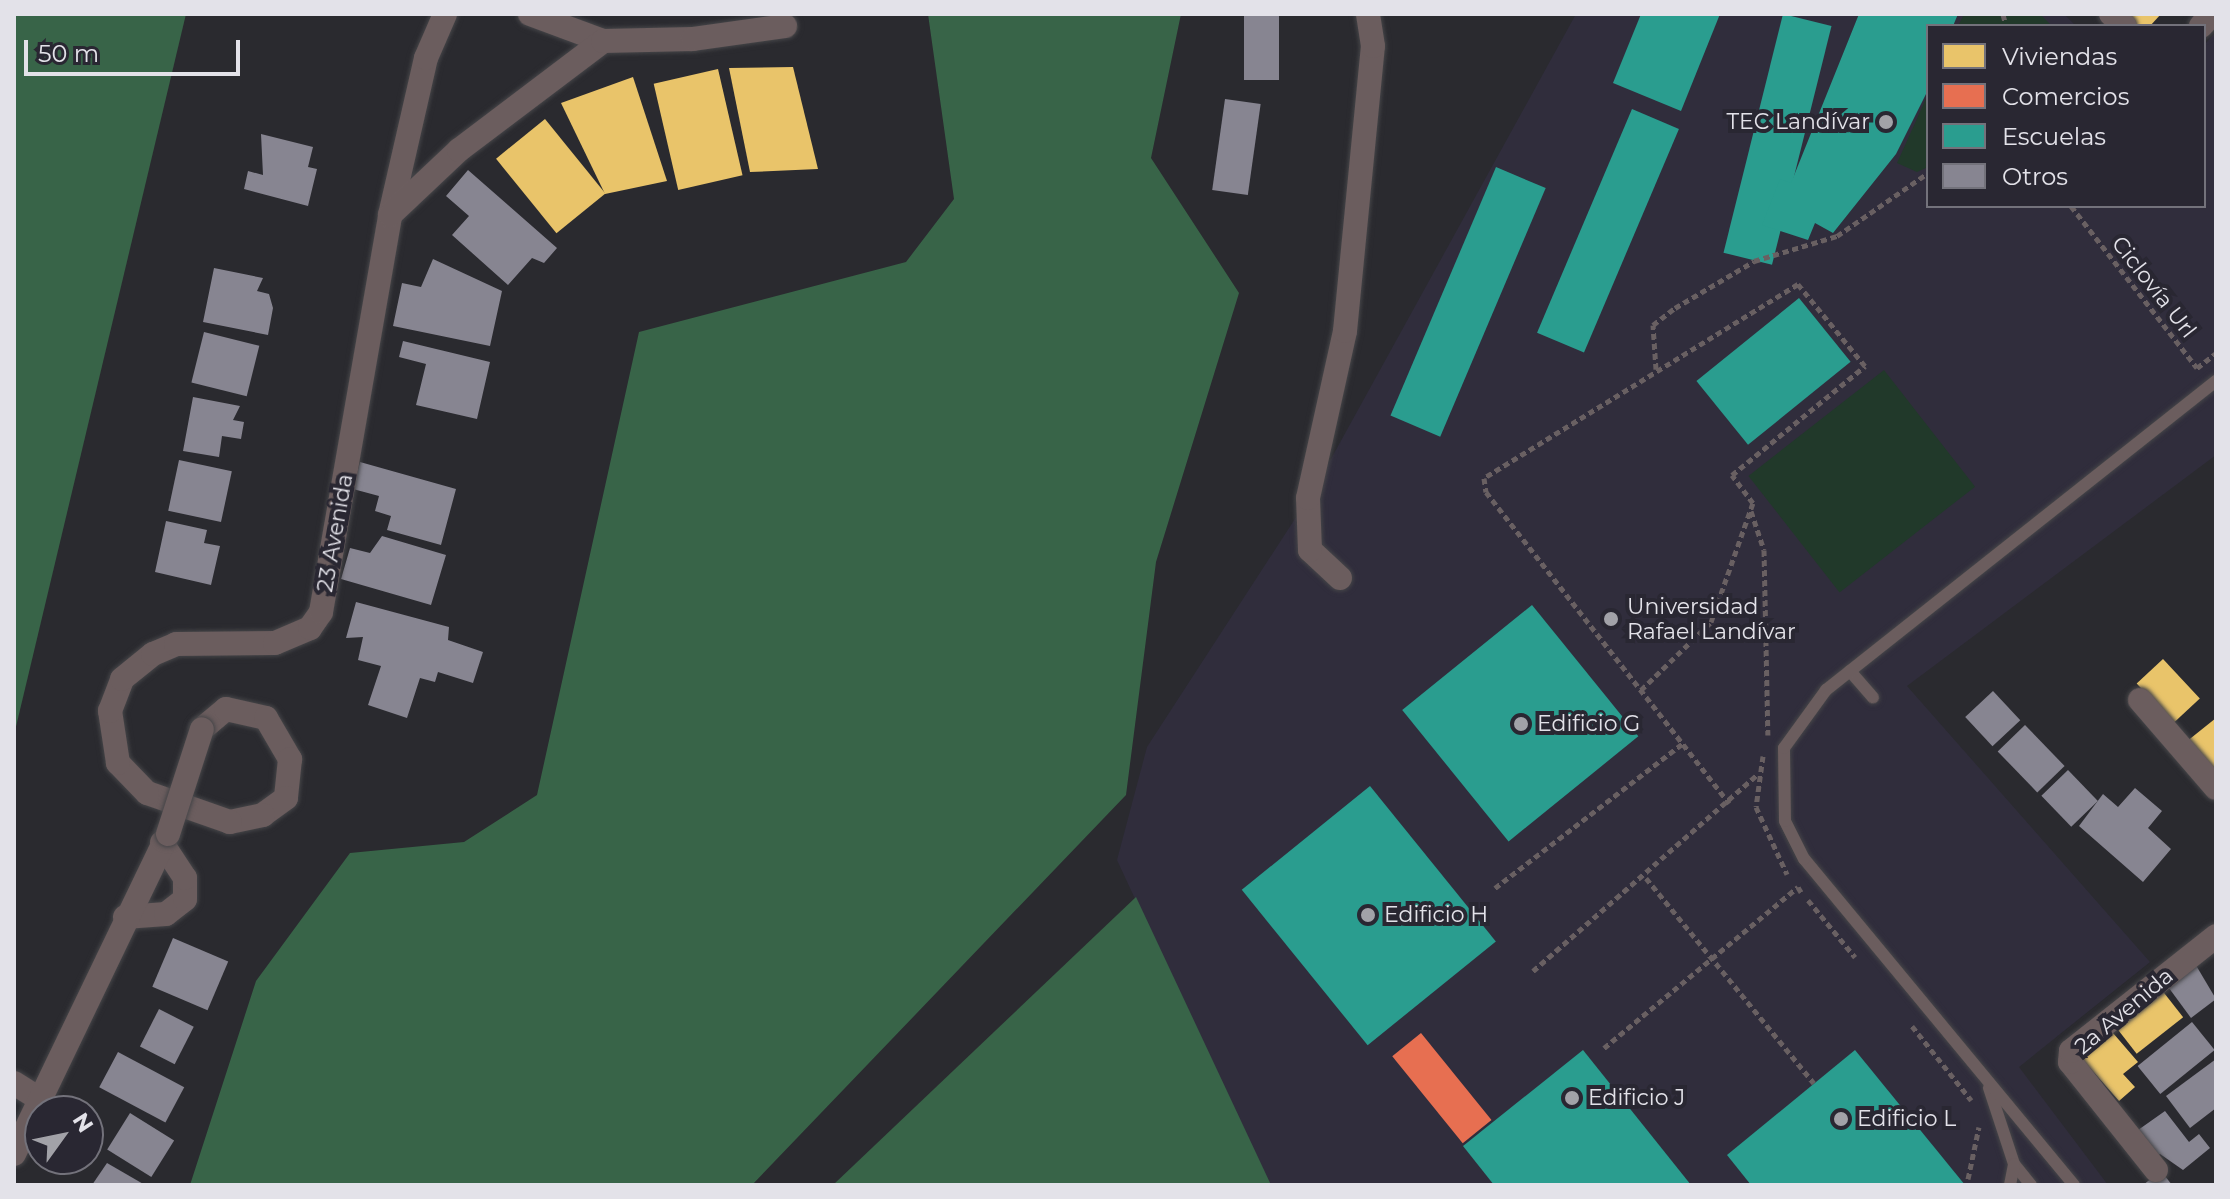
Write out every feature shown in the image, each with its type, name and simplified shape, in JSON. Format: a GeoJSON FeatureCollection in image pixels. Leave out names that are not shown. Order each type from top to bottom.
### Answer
{"type":"FeatureCollection","features":[{"type":"Feature","properties":{"kind":"street","name":"23 Avenida"},"geometry":{"type":"LineString","coordinates":[[43,1095],[165,838],[202,729],[226,709],[266,718],[290,759],[286,798],[263,815],[230,822],[147,793],[118,763],[110,711],[122,679],[153,654],[176,644],[275,643],[310,628],[321,612],[390,215],[426,58],[445,14]]}},
{"type":"Feature","properties":{"kind":"street"},"geometry":{"type":"LineString","coordinates":[[530,14],[603,41],[693,39],[785,26]]}},
{"type":"Feature","properties":{"kind":"street"},"geometry":{"type":"LineString","coordinates":[[1340,578],[1310,550],[1308,498],[1345,331],[1373,46],[1368,14]]}},
{"type":"Feature","properties":{"kind":"street"},"geometry":{"type":"LineString","coordinates":[[390,215],[459,150],[603,41]]}},
{"type":"Feature","properties":{"kind":"street"},"geometry":{"type":"LineString","coordinates":[[2140,700],[2216,788]]}},
{"type":"Feature","properties":{"kind":"street"},"geometry":{"type":"LineString","coordinates":[[125,917],[166,914],[185,899],[185,878],[165,838]]}},
{"type":"Feature","properties":{"kind":"street","name":"2a Avenida"},"geometry":{"type":"LineString","coordinates":[[2156,1170],[2070,1062],[2071,1051],[2216,936]]}},
{"type":"Feature","properties":{"kind":"street"},"geometry":{"type":"LineString","coordinates":[[14,1083],[33,1095]]}},
{"type":"Feature","properties":{"kind":"street","name":"23 Avenida"},"geometry":{"type":"LineString","coordinates":[[14,1154],[24,1134]]}},
{"type":"Feature","properties":{"kind":"lane"},"geometry":{"type":"LineString","coordinates":[[2074,1185],[1791,838],[1780,790],[1784,748],[1810,705],[1850,671],[2216,381]]}},
{"type":"Feature","properties":{"kind":"lane"},"geometry":{"type":"LineString","coordinates":[[1850,671],[1873,697]]}},
{"type":"Feature","properties":{"kind":"lane"},"geometry":{"type":"LineString","coordinates":[[1987,1081],[2014,1164],[2031,1185]]}},
{"type":"Feature","properties":{"kind":"lane"},"geometry":{"type":"LineString","coordinates":[[2010,1185],[2014,1164]]}},
{"type":"Feature","properties":{"kind":"path"},"geometry":{"type":"LineString","coordinates":[[1656,369],[1653,325],[1675,308],[1754,261],[1837,236],[1926,174]]}},
{"type":"Feature","properties":{"kind":"path","name":"Ciclovía Url"},"geometry":{"type":"LineString","coordinates":[[2073,208],[2197,368],[2216,353]]}},
{"type":"Feature","properties":{"kind":"path"},"geometry":{"type":"LineString","coordinates":[[1641,690],[1711,622],[1753,503],[1732,475],[1865,366],[1798,284],[1484,478],[1486,492],[1729,803]]}},
{"type":"Feature","properties":{"kind":"path"},"geometry":{"type":"LineString","coordinates":[[2187,379],[2197,368]]}},
{"type":"Feature","properties":{"kind":"path"},"geometry":{"type":"LineString","coordinates":[[1751,511],[1764,550],[1771,690],[1757,775],[1763,831],[1798,887],[1862,966]]}},
{"type":"Feature","properties":{"kind":"path"},"geometry":{"type":"LineString","coordinates":[[1495,888],[1682,744]]}},
{"type":"Feature","properties":{"kind":"path"},"geometry":{"type":"LineString","coordinates":[[1533,971],[1646,878],[1757,775]]}},
{"type":"Feature","properties":{"kind":"path"},"geometry":{"type":"LineString","coordinates":[[1646,878],[1814,1083]]}},
{"type":"Feature","properties":{"kind":"path"},"geometry":{"type":"LineString","coordinates":[[1604,1048],[1798,887]]}},
{"type":"Feature","properties":{"kind":"path"},"geometry":{"type":"LineString","coordinates":[[1902,1013],[1978,1109]]}},
{"type":"Feature","properties":{"kind":"path"},"geometry":{"type":"LineString","coordinates":[[1968,1179],[1979,1149],[1979,1117]]}},
{"type":"Feature","properties":{"kind":"shaded area","name":"Universidad Rafael Landívar"},"geometry":{"type":"Polygon","coordinates":[[[1576,14],[2064,14],[2074,24],[1926,24],[1926,208],[2206,208],[2206,43],[2216,32],[2216,455],[1907,686],[2150,962],[2019,1067],[2108,1185],[1268,1185],[1117,860],[1147,747],[1315,488],[1576,14]]]}},
{"type":"Feature","properties":{"kind":"green space"},"geometry":{"type":"Polygon","coordinates":[[[14,14],[186,14],[14,735],[14,14]]]}},
{"type":"Feature","properties":{"kind":"green space"},"geometry":{"type":"Polygon","coordinates":[[[928,14],[1181,14],[1151,158],[1239,293],[1156,562],[1126,795],[752,1185],[190,1185],[256,981],[350,853],[464,842],[537,795],[639,332],[906,262],[954,199],[928,14]]]}},
{"type":"Feature","properties":{"kind":"green space"},"geometry":{"type":"Polygon","coordinates":[[[1964,14],[2040,14],[2050,24],[1959,24],[1964,14]]]}},
{"type":"Feature","properties":{"kind":"green space"},"geometry":{"type":"Polygon","coordinates":[[[1926,98],[1926,168],[1917,172],[1897,163],[1926,98]]]}},
{"type":"Feature","properties":{"kind":"green space"},"geometry":{"type":"Polygon","coordinates":[[[1884,370],[1975,487],[1840,593],[1748,476],[1884,370]]]}},
{"type":"Feature","properties":{"kind":"green space"},"geometry":{"type":"Polygon","coordinates":[[[1136,897],[1271,1185],[833,1185],[1136,897]]]}},
{"type":"Feature","properties":{"kind":"building: Viviendas"},"geometry":{"type":"Polygon","coordinates":[[[2122,14],[2161,14],[2152,24],[2133,24],[2122,14]]]}},
{"type":"Feature","properties":{"kind":"building: Viviendas"},"geometry":{"type":"Polygon","coordinates":[[[793,67],[818,169],[750,172],[729,68],[793,67]]]}},
{"type":"Feature","properties":{"kind":"building: Viviendas"},"geometry":{"type":"Polygon","coordinates":[[[718,69],[743,175],[678,190],[654,84],[718,69]]]}},
{"type":"Feature","properties":{"kind":"building: Viviendas"},"geometry":{"type":"Polygon","coordinates":[[[633,77],[667,181],[605,194],[561,103],[633,77]]]}},
{"type":"Feature","properties":{"kind":"building: Viviendas"},"geometry":{"type":"Polygon","coordinates":[[[545,119],[605,194],[556,233],[496,159],[545,119]]]}},
{"type":"Feature","properties":{"kind":"building: Viviendas"},"geometry":{"type":"Polygon","coordinates":[[[2163,659],[2200,698],[2173,723],[2137,684],[2163,659]]]}},
{"type":"Feature","properties":{"kind":"building: Viviendas"},"geometry":{"type":"Polygon","coordinates":[[[2216,718],[2216,772],[2186,742],[2216,718]]]}},
{"type":"Feature","properties":{"kind":"building: Viviendas"},"geometry":{"type":"Polygon","coordinates":[[[2161,989],[2183,1017],[2137,1054],[2115,1025],[2161,989]]]}},
{"type":"Feature","properties":{"kind":"building: Viviendas"},"geometry":{"type":"Polygon","coordinates":[[[2113,1033],[2138,1062],[2123,1074],[2135,1087],[2119,1101],[2083,1060],[2113,1033]]]}},
{"type":"Feature","properties":{"kind":"building: Comercios"},"geometry":{"type":"Polygon","coordinates":[[[1421,1033],[1491,1120],[1463,1143],[1392,1056],[1421,1033]]]}},
{"type":"Feature","properties":{"kind":"building: Escuelas"},"geometry":{"type":"Polygon","coordinates":[[[1641,14],[1720,14],[1681,111],[1613,83],[1641,14]]]}},
{"type":"Feature","properties":{"kind":"building: Escuelas"},"geometry":{"type":"Polygon","coordinates":[[[1783,14],[1832,26],[1772,265],[1723,253],[1783,14]]]}},
{"type":"Feature","properties":{"kind":"building: Escuelas"},"geometry":{"type":"Polygon","coordinates":[[[1859,14],[1958,14],[1954,24],[1926,24],[1926,94],[1896,154],[1833,233],[1815,223],[1808,240],[1762,225],[1780,179],[1791,183],[1859,14]]]}},
{"type":"Feature","properties":{"kind":"building: Escuelas"},"geometry":{"type":"Polygon","coordinates":[[[1632,109],[1679,129],[1584,353],[1537,333],[1632,109]]]}},
{"type":"Feature","properties":{"kind":"building: Escuelas"},"geometry":{"type":"Polygon","coordinates":[[[1496,167],[1546,188],[1440,437],[1391,416],[1496,167]]]}},
{"type":"Feature","properties":{"kind":"building: Escuelas"},"geometry":{"type":"Polygon","coordinates":[[[1799,298],[1851,362],[1748,445],[1696,381],[1799,298]]]}},
{"type":"Feature","properties":{"kind":"building: Escuelas","name":"Edificio G"},"geometry":{"type":"Polygon","coordinates":[[[1532,605],[1638,736],[1509,841],[1402,710],[1532,605]]]}},
{"type":"Feature","properties":{"kind":"building: Escuelas","name":"Edificio H"},"geometry":{"type":"Polygon","coordinates":[[[1370,786],[1496,941],[1368,1045],[1242,890],[1370,786]]]}},
{"type":"Feature","properties":{"kind":"building: Escuelas","name":"Edificio J"},"geometry":{"type":"Polygon","coordinates":[[[1583,1050],[1691,1185],[1494,1185],[1463,1146],[1583,1050]]]}},
{"type":"Feature","properties":{"kind":"building: Escuelas","name":"Edificio L"},"geometry":{"type":"Polygon","coordinates":[[[1855,1050],[1965,1185],[1751,1185],[1727,1155],[1855,1050]]]}},
{"type":"Feature","properties":{"kind":"building: Otros"},"geometry":{"type":"Polygon","coordinates":[[[1244,14],[1279,14],[1279,80],[1244,80],[1244,14]]]}},
{"type":"Feature","properties":{"kind":"building: Otros"},"geometry":{"type":"Polygon","coordinates":[[[1225,99],[1261,104],[1248,195],[1212,190],[1225,99]]]}},
{"type":"Feature","properties":{"kind":"building: Otros"},"geometry":{"type":"Polygon","coordinates":[[[261,134],[313,147],[308,167],[317,169],[308,206],[244,189],[248,171],[263,175],[261,134]]]}},
{"type":"Feature","properties":{"kind":"building: Otros"},"geometry":{"type":"Polygon","coordinates":[[[468,170],[557,248],[544,263],[532,258],[508,285],[452,235],[469,216],[446,196],[468,170]]]}},
{"type":"Feature","properties":{"kind":"building: Otros"},"geometry":{"type":"Polygon","coordinates":[[[433,259],[502,291],[490,346],[393,326],[402,283],[421,287],[433,259]]]}},
{"type":"Feature","properties":{"kind":"building: Otros"},"geometry":{"type":"Polygon","coordinates":[[[214,268],[263,278],[257,291],[269,294],[273,308],[268,335],[203,322],[214,268]]]}},
{"type":"Feature","properties":{"kind":"building: Otros"},"geometry":{"type":"Polygon","coordinates":[[[204,332],[259,346],[247,396],[191,382],[204,332]]]}},
{"type":"Feature","properties":{"kind":"building: Otros"},"geometry":{"type":"Polygon","coordinates":[[[403,341],[490,362],[477,419],[416,405],[426,364],[399,357],[403,341]]]}},
{"type":"Feature","properties":{"kind":"building: Otros"},"geometry":{"type":"Polygon","coordinates":[[[193,397],[240,406],[233,420],[244,422],[241,439],[222,436],[219,457],[183,451],[193,397]]]}},
{"type":"Feature","properties":{"kind":"building: Otros"},"geometry":{"type":"Polygon","coordinates":[[[179,460],[232,471],[221,522],[168,511],[179,460]]]}},
{"type":"Feature","properties":{"kind":"building: Otros"},"geometry":{"type":"Polygon","coordinates":[[[360,462],[456,489],[441,545],[387,530],[391,516],[375,511],[379,496],[353,489],[360,462]]]}},
{"type":"Feature","properties":{"kind":"building: Otros"},"geometry":{"type":"Polygon","coordinates":[[[166,521],[207,530],[204,543],[220,546],[211,585],[155,572],[166,521]]]}},
{"type":"Feature","properties":{"kind":"building: Otros"},"geometry":{"type":"Polygon","coordinates":[[[382,536],[446,555],[431,605],[341,579],[350,548],[370,553],[382,536]]]}},
{"type":"Feature","properties":{"kind":"building: Otros"},"geometry":{"type":"Polygon","coordinates":[[[356,602],[449,627],[448,640],[483,652],[473,683],[438,672],[435,682],[420,678],[407,718],[368,705],[381,666],[358,660],[363,637],[346,638],[356,602]]]}},
{"type":"Feature","properties":{"kind":"building: Otros"},"geometry":{"type":"Polygon","coordinates":[[[1993,691],[2020,720],[1992,746],[1965,717],[1993,691]]]}},
{"type":"Feature","properties":{"kind":"building: Otros"},"geometry":{"type":"Polygon","coordinates":[[[2025,725],[2065,766],[2037,792],[1998,751],[2025,725]]]}},
{"type":"Feature","properties":{"kind":"building: Otros"},"geometry":{"type":"Polygon","coordinates":[[[2068,770],[2098,801],[2071,827],[2041,796],[2068,770]]]}},
{"type":"Feature","properties":{"kind":"building: Otros"},"geometry":{"type":"Polygon","coordinates":[[[2135,788],[2162,811],[2148,828],[2171,849],[2143,882],[2079,826],[2103,794],[2118,807],[2135,788]]]}},
{"type":"Feature","properties":{"kind":"building: Otros"},"geometry":{"type":"Polygon","coordinates":[[[173,938],[228,961],[208,1010],[152,987],[173,938]]]}},
{"type":"Feature","properties":{"kind":"building: Otros"},"geometry":{"type":"Polygon","coordinates":[[[2194,962],[2216,999],[2191,1018],[2166,984],[2194,962]]]}},
{"type":"Feature","properties":{"kind":"building: Otros"},"geometry":{"type":"Polygon","coordinates":[[[159,1009],[194,1027],[175,1064],[140,1046],[159,1009]]]}},
{"type":"Feature","properties":{"kind":"building: Otros"},"geometry":{"type":"Polygon","coordinates":[[[2192,1022],[2215,1050],[2160,1094],[2138,1066],[2192,1022]]]}},
{"type":"Feature","properties":{"kind":"building: Otros"},"geometry":{"type":"Polygon","coordinates":[[[118,1052],[184,1087],[165,1123],[99,1087],[118,1052]]]}},
{"type":"Feature","properties":{"kind":"building: Otros"},"geometry":{"type":"Polygon","coordinates":[[[2216,1059],[2216,1108],[2190,1128],[2166,1096],[2216,1059]]]}},
{"type":"Feature","properties":{"kind":"building: Otros"},"geometry":{"type":"Polygon","coordinates":[[[2165,1111],[2189,1142],[2199,1134],[2210,1148],[2183,1170],[2160,1154],[2152,1160],[2131,1135],[2165,1111]]]}},
{"type":"Feature","properties":{"kind":"building: Otros"},"geometry":{"type":"Polygon","coordinates":[[[130,1113],[174,1141],[151,1177],[107,1149],[130,1113]]]}},
{"type":"Feature","properties":{"kind":"building: Otros"},"geometry":{"type":"Polygon","coordinates":[[[107,1163],[145,1185],[92,1185],[99,1175],[104,1175],[107,1163]]]}},
{"type":"Feature","properties":{"kind":"building: Otros"},"geometry":{"type":"Polygon","coordinates":[[[2161,1171],[2172,1185],[2143,1185],[2161,1171]]]}},
{"type":"Feature","properties":{"kind":"place","name":"TEC Landívar"},"geometry":{"type":"Point","coordinates":[1886,122]}},
{"type":"Feature","properties":{"kind":"place","name":"Universidad Rafael Landívar"},"geometry":{"type":"Point","coordinates":[1611,619]}},
{"type":"Feature","properties":{"kind":"place","name":"Edificio G"},"geometry":{"type":"Point","coordinates":[1521,724]}},
{"type":"Feature","properties":{"kind":"place","name":"Edificio H"},"geometry":{"type":"Point","coordinates":[1368,915]}},
{"type":"Feature","properties":{"kind":"place","name":"Edificio J"},"geometry":{"type":"Point","coordinates":[1572,1098]}},
{"type":"Feature","properties":{"kind":"place","name":"Edificio L"},"geometry":{"type":"Point","coordinates":[1841,1119]}}]}
